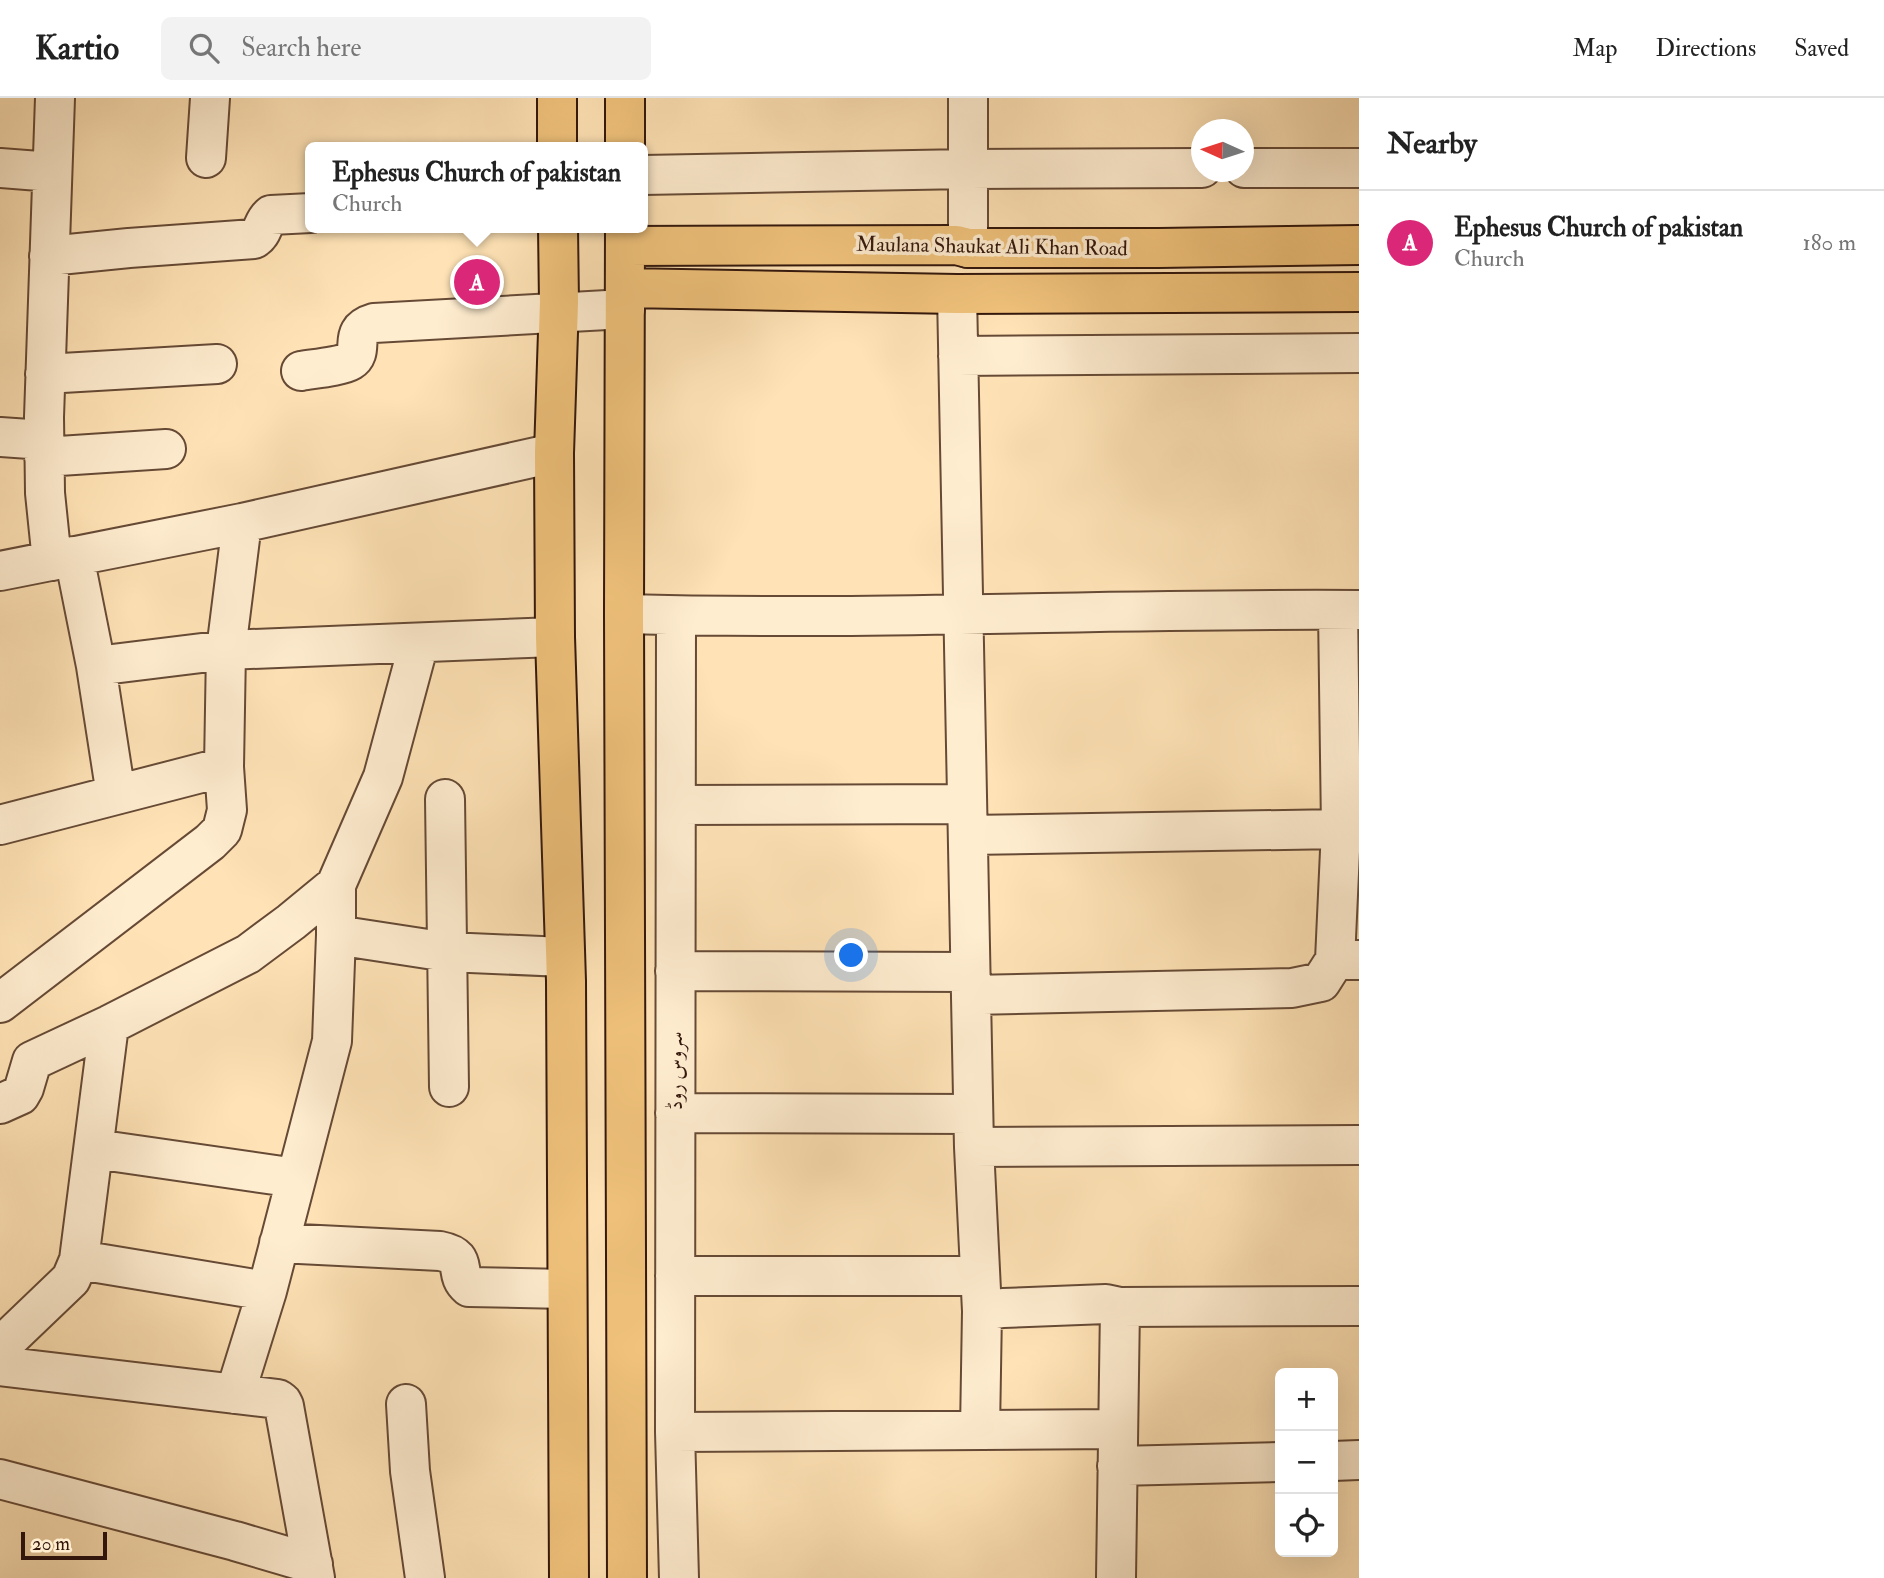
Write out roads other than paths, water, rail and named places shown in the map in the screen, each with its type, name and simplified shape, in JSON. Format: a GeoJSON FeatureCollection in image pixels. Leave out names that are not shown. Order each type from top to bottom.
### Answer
{"type":"FeatureCollection","features":[{"type":"Feature","properties":{"kind":"main road"},"geometry":{"type":"LineString","coordinates":[[557,98],[557,142]]}},
{"type":"Feature","properties":{"kind":"main road"},"geometry":{"type":"LineString","coordinates":[[625,98],[625,142]]}},
{"type":"Feature","properties":{"kind":"main road"},"geometry":{"type":"LineString","coordinates":[[558,233],[554,453],[555,637],[565,969],[569,1578]]}},
{"type":"Feature","properties":{"kind":"main road"},"geometry":{"type":"LineString","coordinates":[[625,237],[627,1578]]}},
{"type":"Feature","properties":{"kind":"main road","name":"Maulana Shaukat Ali Khan Road"},"geometry":{"type":"LineString","coordinates":[[625,237],[956,245],[968,248],[1359,245]]}},
{"type":"Feature","properties":{"kind":"main road"},"geometry":{"type":"LineString","coordinates":[[626,298],[1359,292]]}},
{"type":"Feature","properties":{"kind":"main road"},"geometry":{"type":"LineString","coordinates":[[565,969],[625,982]]}},
{"type":"Feature","properties":{"kind":"street"},"geometry":{"type":"LineString","coordinates":[[55,98],[44,449],[45,493],[96,666],[116,795]]}},
{"type":"Feature","properties":{"kind":"street"},"geometry":{"type":"LineString","coordinates":[[206,158],[210,98]]}},
{"type":"Feature","properties":{"kind":"street"},"geometry":{"type":"LineString","coordinates":[[968,98],[968,248]]}},
{"type":"Feature","properties":{"kind":"street"},"geometry":{"type":"LineString","coordinates":[[0,168],[52,172]]}},
{"type":"Feature","properties":{"kind":"street"},"geometry":{"type":"LineString","coordinates":[[1254,168],[1359,168]]}},
{"type":"Feature","properties":{"kind":"street"},"geometry":{"type":"LineString","coordinates":[[648,176],[968,169],[1191,169]]}},
{"type":"Feature","properties":{"kind":"street"},"geometry":{"type":"LineString","coordinates":[[49,256],[254,239],[262,233],[267,218],[271,215],[305,213]]}},
{"type":"Feature","properties":{"kind":"street"},"geometry":{"type":"LineString","coordinates":[[957,294],[974,1131],[981,1294],[980,1430]]}},
{"type":"Feature","properties":{"kind":"street"},"geometry":{"type":"LineString","coordinates":[[301,371],[348,363],[355,354],[358,334],[364,327],[374,323],[558,314],[626,298]]}},
{"type":"Feature","properties":{"kind":"street"},"geometry":{"type":"LineString","coordinates":[[958,356],[1359,353]]}},
{"type":"Feature","properties":{"kind":"street"},"geometry":{"type":"LineString","coordinates":[[46,374],[217,364]]}},
{"type":"Feature","properties":{"kind":"street"},"geometry":{"type":"LineString","coordinates":[[0,437],[44,449],[166,449]]}},
{"type":"Feature","properties":{"kind":"street"},"geometry":{"type":"LineString","coordinates":[[0,571],[242,523],[554,453]]}},
{"type":"Feature","properties":{"kind":"street"},"geometry":{"type":"LineString","coordinates":[[0,1003],[222,830],[227,810],[224,767],[226,650],[242,523]]}},
{"type":"Feature","properties":{"kind":"street"},"geometry":{"type":"LineString","coordinates":[[624,614],[676,616],[1348,610],[1347,960],[1321,982],[1292,988],[971,983],[675,971]]}},
{"type":"Feature","properties":{"kind":"street","name":"سروس روڈ"},"geometry":{"type":"LineString","coordinates":[[676,616],[675,1432],[679,1578]]}},
{"type":"Feature","properties":{"kind":"street"},"geometry":{"type":"LineString","coordinates":[[96,666],[226,650],[555,637]]}},
{"type":"Feature","properties":{"kind":"street"},"geometry":{"type":"LineString","coordinates":[[235,1394],[267,1290],[332,1041],[337,935],[336,885],[383,777],[419,643]]}},
{"type":"Feature","properties":{"kind":"street"},"geometry":{"type":"LineString","coordinates":[[0,825],[224,767]]}},
{"type":"Feature","properties":{"kind":"street"},"geometry":{"type":"LineString","coordinates":[[445,799],[449,1087]]}},
{"type":"Feature","properties":{"kind":"street"},"geometry":{"type":"LineString","coordinates":[[676,805],[967,820],[1347,809]]}},
{"type":"Feature","properties":{"kind":"street"},"geometry":{"type":"LineString","coordinates":[[0,1104],[20,1095],[33,1061],[248,954],[336,885]]}},
{"type":"Feature","properties":{"kind":"street"},"geometry":{"type":"LineString","coordinates":[[337,935],[565,969]]}},
{"type":"Feature","properties":{"kind":"street"},"geometry":{"type":"LineString","coordinates":[[0,1347],[71,1279],[79,1260],[109,1025]]}},
{"type":"Feature","properties":{"kind":"street"},"geometry":{"type":"LineString","coordinates":[[676,1113],[974,1131],[1359,1145]]}},
{"type":"Feature","properties":{"kind":"street"},"geometry":{"type":"LineString","coordinates":[[94,1149],[296,1178]]}},
{"type":"Feature","properties":{"kind":"street"},"geometry":{"type":"LineString","coordinates":[[279,1243],[440,1251],[452,1253],[457,1258],[464,1283],[469,1287],[566,1289]]}},
{"type":"Feature","properties":{"kind":"street"},"geometry":{"type":"LineString","coordinates":[[79,1260],[267,1290]]}},
{"type":"Feature","properties":{"kind":"street"},"geometry":{"type":"LineString","coordinates":[[675,1276],[981,1294],[1003,1308],[1106,1304],[1120,1307],[1359,1306]]}},
{"type":"Feature","properties":{"kind":"street"},"geometry":{"type":"LineString","coordinates":[[1116,1578],[1120,1307]]}},
{"type":"Feature","properties":{"kind":"street"},"geometry":{"type":"LineString","coordinates":[[0,1366],[278,1399],[282,1402],[314,1571]]}},
{"type":"Feature","properties":{"kind":"street"},"geometry":{"type":"LineString","coordinates":[[406,1404],[410,1471],[425,1578]]}},
{"type":"Feature","properties":{"kind":"street"},"geometry":{"type":"LineString","coordinates":[[675,1432],[1118,1429]]}},
{"type":"Feature","properties":{"kind":"street"},"geometry":{"type":"LineString","coordinates":[[1338,1461],[1359,1460]]}},
{"type":"Feature","properties":{"kind":"street"},"geometry":{"type":"LineString","coordinates":[[1117,1466],[1275,1462]]}},
{"type":"Feature","properties":{"kind":"street"},"geometry":{"type":"LineString","coordinates":[[0,1479],[235,1541],[314,1571]]}},
{"type":"Feature","properties":{"kind":"place","name":"Ephesus Church of pakistan"},"geometry":{"type":"Point","coordinates":[477,282]}}]}
